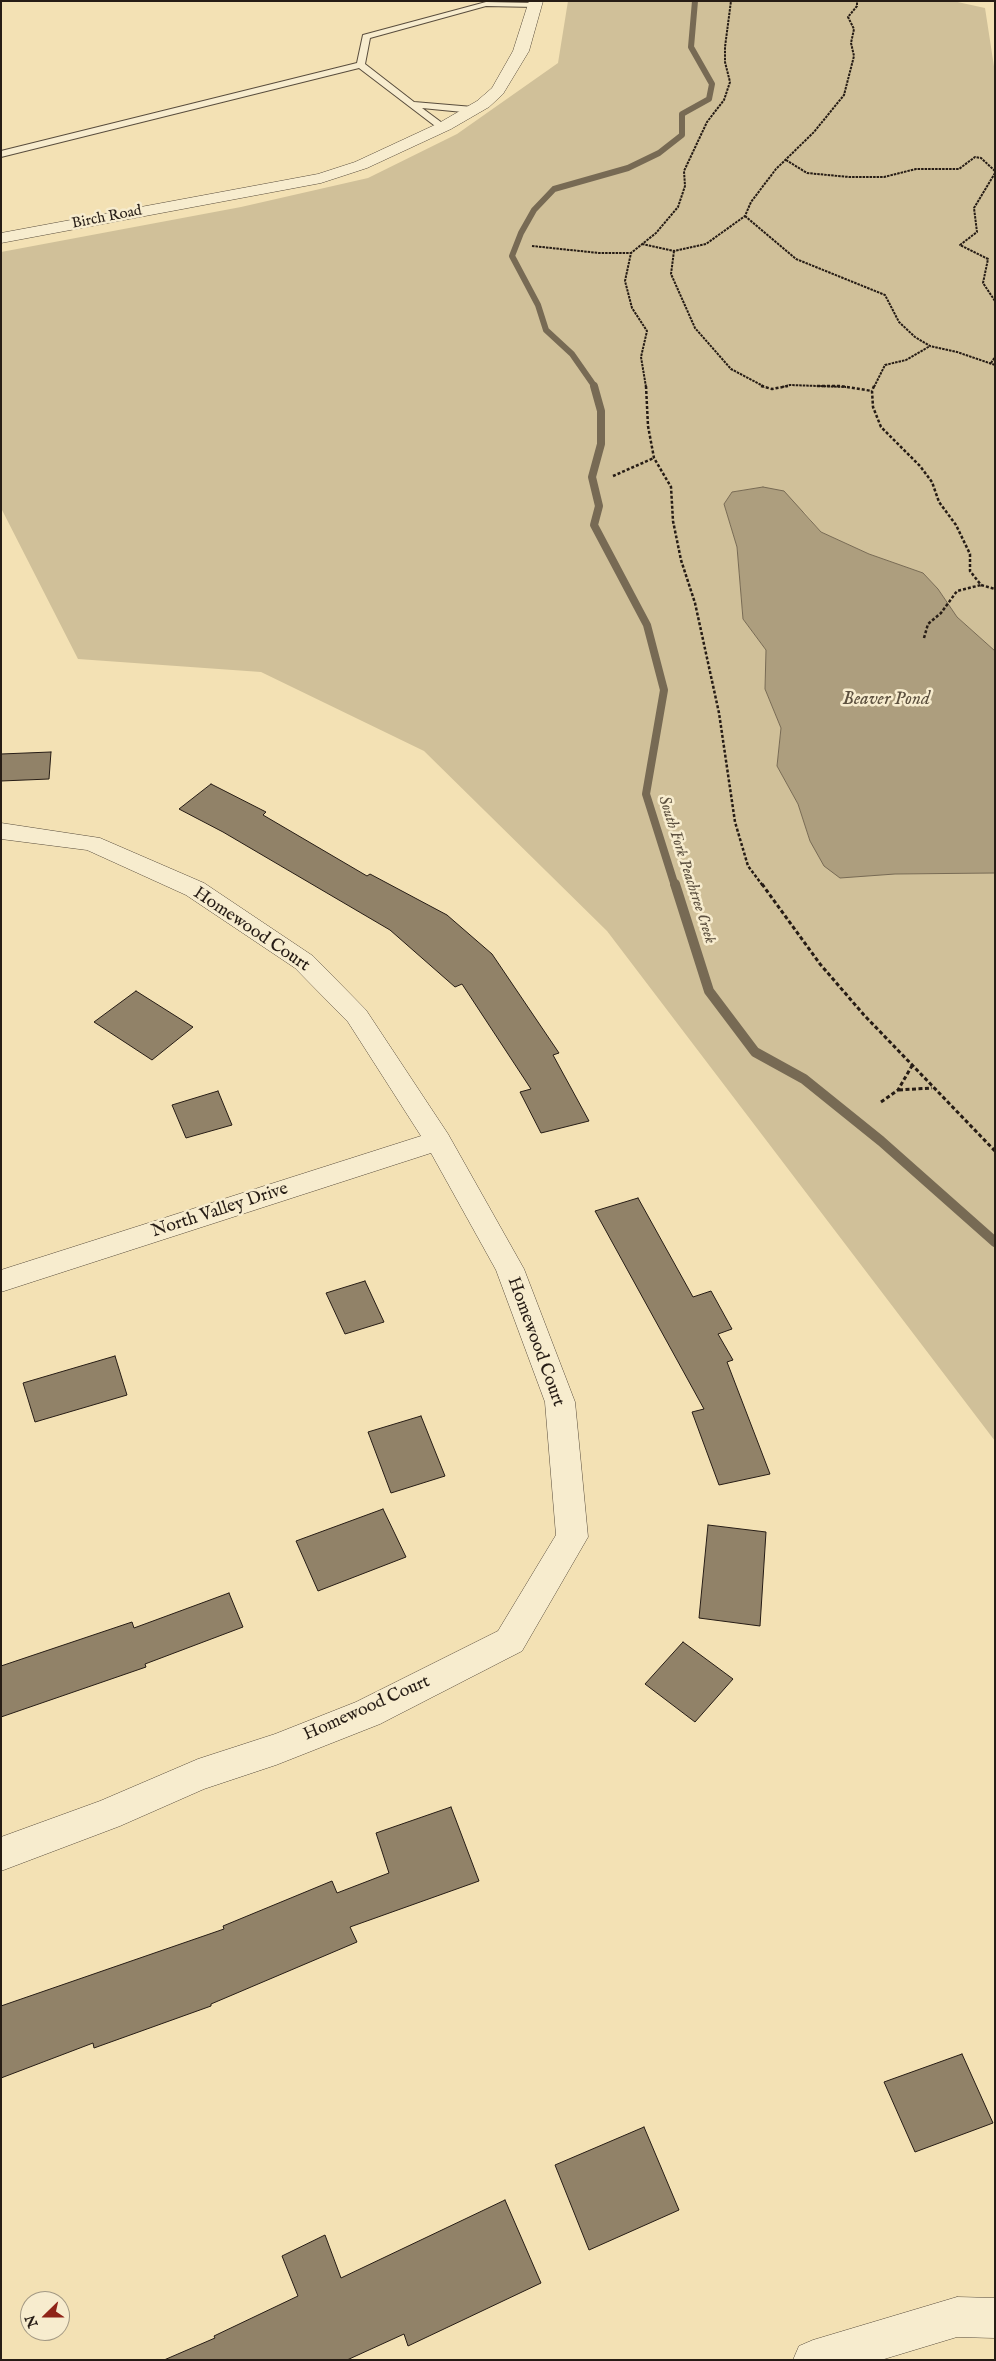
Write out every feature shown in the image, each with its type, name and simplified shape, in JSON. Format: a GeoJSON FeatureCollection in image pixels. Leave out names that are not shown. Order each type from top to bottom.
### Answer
{"type":"FeatureCollection","features":[{"type":"Feature","properties":{"kind":"street","name":"Birch Road"},"geometry":{"type":"LineString","coordinates":[[1,238],[321,178],[361,165],[442,127],[473,110],[483,104],[502,87],[521,51],[526,27],[536,3]]}},
{"type":"Feature","properties":{"kind":"street","name":"Homewood Court"},"geometry":{"type":"LineString","coordinates":[[1,831],[92,843],[195,889],[304,962],[357,1016],[438,1141],[510,1269],[560,1402],[572,1537],[510,1641],[368,1713],[276,1749],[198,1775],[108,1814],[1,1854]]}},
{"type":"Feature","properties":{"kind":"street","name":"North Valley Drive"},"geometry":{"type":"LineString","coordinates":[[1,1281],[438,1141]]}},
{"type":"Feature","properties":{"kind":"street"},"geometry":{"type":"LineString","coordinates":[[813,2360],[957,2317],[995,2318]]}},
{"type":"Feature","properties":{"kind":"lane"},"geometry":{"type":"LineString","coordinates":[[361,65],[366,37],[486,2],[536,3]]}},
{"type":"Feature","properties":{"kind":"lane"},"geometry":{"type":"LineString","coordinates":[[361,65],[442,127]]}},
{"type":"Feature","properties":{"kind":"lane"},"geometry":{"type":"LineString","coordinates":[[1,154],[361,65]]}},
{"type":"Feature","properties":{"kind":"lane"},"geometry":{"type":"LineString","coordinates":[[412,104],[473,110]]}},
{"type":"Feature","properties":{"kind":"path"},"geometry":{"type":"LineString","coordinates":[[532,246],[599,253],[631,252],[656,233],[678,207],[685,186],[684,171],[707,122],[724,100],[730,82],[725,62],[725,47],[731,1]]}},
{"type":"Feature","properties":{"kind":"path"},"geometry":{"type":"LineString","coordinates":[[642,244],[674,251],[706,244],[745,216],[751,202],[786,160],[814,132],[844,95],[854,56],[851,43],[854,30],[848,17],[857,6],[857,1]]}},
{"type":"Feature","properties":{"kind":"path"},"geometry":{"type":"LineString","coordinates":[[786,160],[807,173],[849,177],[884,177],[916,169],[959,169],[976,157],[981,158],[995,172],[974,208],[977,232],[960,245],[988,259],[983,283],[995,301]]}},
{"type":"Feature","properties":{"kind":"path"},"geometry":{"type":"LineString","coordinates":[[745,216],[796,259],[884,295],[899,322],[915,337],[930,346],[958,352],[995,365]]}},
{"type":"Feature","properties":{"kind":"path"},"geometry":{"type":"LineString","coordinates":[[674,251],[672,274],[681,300],[695,328],[731,369],[759,385],[772,389],[790,385],[841,386],[872,391]]}},
{"type":"Feature","properties":{"kind":"path"},"geometry":{"type":"LineString","coordinates":[[631,252],[625,281],[632,308],[647,331],[642,357],[648,398],[648,426],[654,458],[671,488],[673,522],[681,560],[695,603],[719,713],[735,822],[748,866],[778,904],[820,964],[864,1015],[995,1151]]}},
{"type":"Feature","properties":{"kind":"path"},"geometry":{"type":"LineString","coordinates":[[930,346],[906,360],[885,364],[878,375],[872,391],[873,407],[882,427],[920,466],[932,482],[939,502],[956,525],[970,554],[970,571],[981,585],[995,590]]}},
{"type":"Feature","properties":{"kind":"path"},"geometry":{"type":"LineString","coordinates":[[991,364],[995,356]]}},
{"type":"Feature","properties":{"kind":"path"},"geometry":{"type":"LineString","coordinates":[[613,476],[654,458]]}},
{"type":"Feature","properties":{"kind":"path"},"geometry":{"type":"LineString","coordinates":[[924,638],[928,624],[941,613],[958,591],[981,585]]}},
{"type":"Feature","properties":{"kind":"path"},"geometry":{"type":"LineString","coordinates":[[880,1102],[898,1090],[913,1064]]}},
{"type":"Feature","properties":{"kind":"path"},"geometry":{"type":"LineString","coordinates":[[898,1090],[933,1088]]}},
{"type":"Feature","properties":{"kind":"shaded area"},"geometry":{"type":"Polygon","coordinates":[[[568,1],[953,1],[985,8],[995,73],[995,651],[957,617],[938,589],[923,573],[869,554],[821,532],[805,513],[763,487],[732,492],[724,504],[737,547],[743,619],[766,650],[765,689],[781,728],[777,766],[798,804],[810,841],[895,874],[995,873],[995,1441],[607,931],[424,751],[261,672],[78,659],[1,508],[1,252],[241,207],[368,178],[457,134],[558,63],[568,1]]]}},
{"type":"Feature","properties":{"kind":"water","name":"Beaver Pond"},"geometry":{"type":"Polygon","coordinates":[[[763,487],[784,491],[821,532],[869,554],[923,573],[938,589],[957,617],[995,651],[995,873],[895,874],[840,878],[824,866],[810,841],[798,804],[777,766],[781,728],[765,689],[766,650],[743,619],[737,547],[724,504],[732,492],[763,487]]]}},
{"type":"Feature","properties":{"kind":"building"},"geometry":{"type":"Polygon","coordinates":[[[51,752],[49,779],[1,781],[1,754],[51,752]]]}},
{"type":"Feature","properties":{"kind":"building"},"geometry":{"type":"Polygon","coordinates":[[[211,784],[266,812],[263,815],[367,876],[370,874],[447,915],[492,954],[559,1053],[553,1055],[589,1121],[541,1133],[520,1092],[531,1089],[462,984],[455,987],[390,930],[223,832],[179,809],[211,784]]]}},
{"type":"Feature","properties":{"kind":"building"},"geometry":{"type":"Polygon","coordinates":[[[136,991],[193,1027],[152,1060],[94,1022],[136,991]]]}},
{"type":"Feature","properties":{"kind":"building"},"geometry":{"type":"Polygon","coordinates":[[[218,1091],[232,1125],[186,1138],[172,1105],[218,1091]]]}},
{"type":"Feature","properties":{"kind":"building"},"geometry":{"type":"Polygon","coordinates":[[[638,1198],[693,1297],[711,1291],[732,1329],[718,1334],[733,1360],[727,1362],[770,1474],[719,1485],[692,1412],[704,1409],[595,1211],[638,1198]]]}},
{"type":"Feature","properties":{"kind":"building"},"geometry":{"type":"Polygon","coordinates":[[[365,1281],[384,1322],[345,1334],[326,1293],[365,1281]]]}},
{"type":"Feature","properties":{"kind":"building"},"geometry":{"type":"Polygon","coordinates":[[[115,1356],[127,1395],[35,1422],[23,1383],[115,1356]]]}},
{"type":"Feature","properties":{"kind":"building"},"geometry":{"type":"Polygon","coordinates":[[[421,1416],[445,1476],[391,1493],[368,1432],[421,1416]]]}},
{"type":"Feature","properties":{"kind":"building"},"geometry":{"type":"Polygon","coordinates":[[[383,1509],[406,1557],[318,1591],[296,1541],[383,1509]]]}},
{"type":"Feature","properties":{"kind":"building"},"geometry":{"type":"Polygon","coordinates":[[[708,1525],[766,1532],[760,1626],[699,1618],[708,1525]]]}},
{"type":"Feature","properties":{"kind":"building"},"geometry":{"type":"Polygon","coordinates":[[[229,1593],[243,1627],[145,1664],[146,1667],[1,1717],[1,1666],[132,1622],[134,1628],[229,1593]]]}},
{"type":"Feature","properties":{"kind":"building"},"geometry":{"type":"Polygon","coordinates":[[[683,1642],[733,1679],[695,1722],[645,1684],[683,1642]]]}},
{"type":"Feature","properties":{"kind":"building"},"geometry":{"type":"Polygon","coordinates":[[[451,1807],[479,1881],[350,1927],[357,1942],[211,2004],[211,2006],[94,2048],[93,2043],[1,2078],[1,2006],[224,1929],[223,1926],[332,1881],[337,1893],[389,1873],[376,1833],[451,1807]]]}},
{"type":"Feature","properties":{"kind":"building"},"geometry":{"type":"Polygon","coordinates":[[[962,2054],[993,2123],[915,2152],[884,2082],[962,2054]]]}},
{"type":"Feature","properties":{"kind":"building"},"geometry":{"type":"Polygon","coordinates":[[[644,2127],[679,2210],[589,2250],[555,2165],[644,2127]]]}},
{"type":"Feature","properties":{"kind":"building"},"geometry":{"type":"Polygon","coordinates":[[[505,2200],[541,2283],[408,2346],[404,2334],[347,2360],[164,2360],[215,2338],[214,2336],[298,2296],[282,2256],[325,2235],[341,2278],[505,2200]]]}},
{"type":"Feature","properties":{"kind":"waterway","name":"South Fork Peachtree Creek"},"geometry":{"type":"LineString","coordinates":[[595,387],[572,354],[546,330],[538,305],[512,256],[521,233],[534,210],[554,189],[628,168],[659,153],[682,135],[682,114],[709,99],[712,84],[691,47],[695,1]]}},
{"type":"Feature","properties":{"kind":"waterway","name":"South Fork Peachtree Creek"},"geometry":{"type":"LineString","coordinates":[[594,386],[601,411],[601,444],[592,477],[599,506],[594,525],[647,625],[664,690],[646,794],[675,886]]}},
{"type":"Feature","properties":{"kind":"waterway","name":"South Fork Peachtree Creek"},"geometry":{"type":"LineString","coordinates":[[675,884],[709,991],[755,1052],[804,1079],[881,1141],[995,1242]]}}]}
